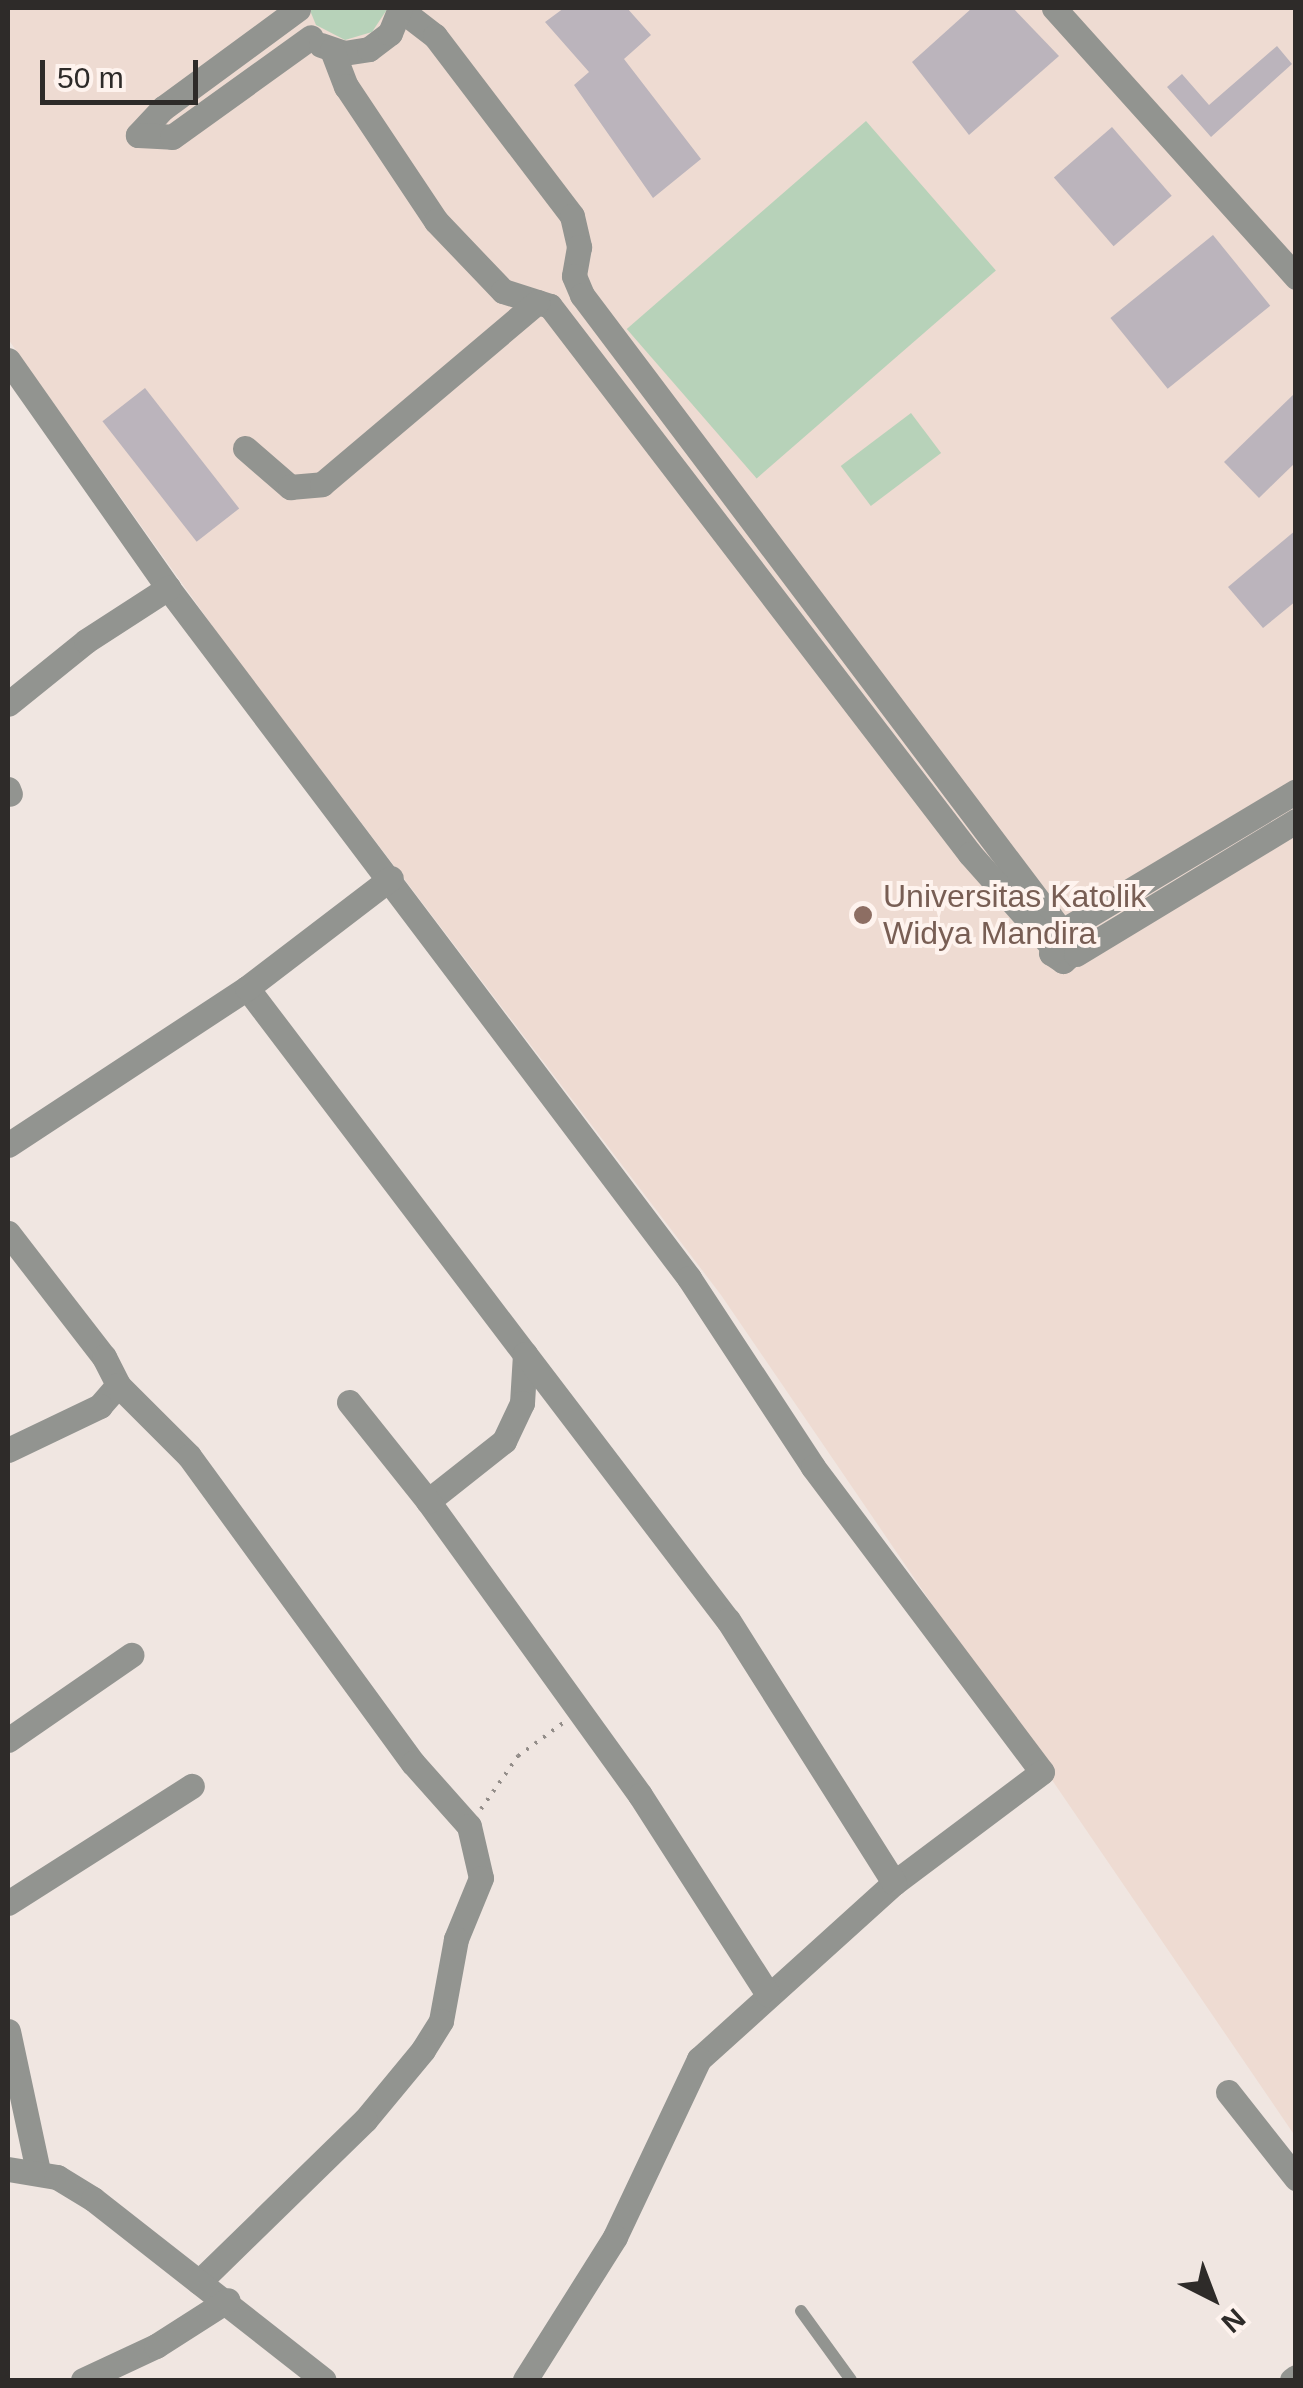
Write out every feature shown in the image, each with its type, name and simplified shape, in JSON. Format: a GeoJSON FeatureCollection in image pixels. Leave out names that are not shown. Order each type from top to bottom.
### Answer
{"type":"FeatureCollection","features":[{"type":"Feature","properties":{"kind":"street"},"geometry":{"type":"LineString","coordinates":[[1064,940],[582,296],[574,276],[579,247],[572,216],[435,36],[400,8],[380,42],[357,53],[322,44],[165,140],[138,136],[163,108],[298,8],[322,44],[380,142],[471,264],[519,300],[550,306],[970,854],[1064,940]]}},
{"type":"Feature","properties":{"kind":"street"},"geometry":{"type":"LineString","coordinates":[[1054,8],[1296,278]]}},
{"type":"Feature","properties":{"kind":"street"},"geometry":{"type":"LineString","coordinates":[[245,448],[290,487],[322,484],[537,302]]}},
{"type":"Feature","properties":{"kind":"street"},"geometry":{"type":"LineString","coordinates":[[8,360],[168,588],[391,878],[689,1278],[813,1467],[1042,1772],[894,1883],[699,2059],[615,2238],[526,2380]]}},
{"type":"Feature","properties":{"kind":"street"},"geometry":{"type":"LineString","coordinates":[[8,704],[86,641],[168,588]]}},
{"type":"Feature","properties":{"kind":"street"},"geometry":{"type":"LineString","coordinates":[[1064,940],[1296,790]]}},
{"type":"Feature","properties":{"kind":"street"},"geometry":{"type":"LineString","coordinates":[[1064,940],[1296,821]]}},
{"type":"Feature","properties":{"kind":"street"},"geometry":{"type":"LineString","coordinates":[[8,1145],[248,988],[391,878]]}},
{"type":"Feature","properties":{"kind":"street"},"geometry":{"type":"LineString","coordinates":[[248,988],[728,1620],[894,1883]]}},
{"type":"Feature","properties":{"kind":"street"},"geometry":{"type":"LineString","coordinates":[[8,1233],[104,1357],[118,1386],[189,1456],[413,1763],[469,1826],[481,1878],[456,1939],[441,2021],[365,2120],[199,2282]]}},
{"type":"Feature","properties":{"kind":"street"},"geometry":{"type":"LineString","coordinates":[[428,1500],[504,1441],[522,1403],[525,1354]]}},
{"type":"Feature","properties":{"kind":"street"},"geometry":{"type":"LineString","coordinates":[[8,1450],[100,1406],[118,1386]]}},
{"type":"Feature","properties":{"kind":"street"},"geometry":{"type":"LineString","coordinates":[[349,1402],[428,1500],[640,1795],[768,1994]]}},
{"type":"Feature","properties":{"kind":"street"},"geometry":{"type":"LineString","coordinates":[[8,1740],[131,1654]]}},
{"type":"Feature","properties":{"kind":"street"},"geometry":{"type":"LineString","coordinates":[[8,1903],[192,1786]]}},
{"type":"Feature","properties":{"kind":"street"},"geometry":{"type":"LineString","coordinates":[[8,2031],[38,2171]]}},
{"type":"Feature","properties":{"kind":"street"},"geometry":{"type":"LineString","coordinates":[[1228,2092],[1296,2178]]}},
{"type":"Feature","properties":{"kind":"street"},"geometry":{"type":"LineString","coordinates":[[8,2169],[38,2171],[93,2198],[199,2282],[228,2300],[324,2380]]}},
{"type":"Feature","properties":{"kind":"street"},"geometry":{"type":"LineString","coordinates":[[83,2380],[156,2346],[228,2300]]}},
{"type":"Feature","properties":{"kind":"lane"},"geometry":{"type":"LineString","coordinates":[[801,2311],[851,2380]]}},
{"type":"Feature","properties":{"kind":"path"},"geometry":{"type":"LineString","coordinates":[[469,1826],[518,1756],[579,1713]]}},
{"type":"Feature","properties":{"kind":"shaded area","name":"Universitas Katolik Widya Mandira"},"geometry":{"type":"Polygon","coordinates":[[[8,8],[1295,8],[1295,2136],[721,1295],[226,645],[8,339],[8,8]]]}},
{"type":"Feature","properties":{"kind":"green space"},"geometry":{"type":"Polygon","coordinates":[[[309,8],[388,8],[372,32],[345,40],[316,25],[309,8]]]}},
{"type":"Feature","properties":{"kind":"green space"},"geometry":{"type":"Polygon","coordinates":[[[866,121],[996,270],[757,478],[627,329],[866,121]]]}},
{"type":"Feature","properties":{"kind":"green space"},"geometry":{"type":"Polygon","coordinates":[[[911,413],[941,453],[871,506],[841,466],[911,413]]]}},
{"type":"Feature","properties":{"kind":"building"},"geometry":{"type":"Polygon","coordinates":[[[564,8],[627,8],[651,35],[624,59],[701,159],[653,198],[574,85],[589,72],[545,22],[564,8]]]}},
{"type":"Feature","properties":{"kind":"building"},"geometry":{"type":"Polygon","coordinates":[[[972,8],[1013,8],[1059,56],[969,135],[912,62],[972,8]]]}},
{"type":"Feature","properties":{"kind":"building"},"geometry":{"type":"Polygon","coordinates":[[[1277,46],[1292,64],[1211,137],[1167,87],[1182,74],[1209,105],[1277,46]]]}},
{"type":"Feature","properties":{"kind":"building"},"geometry":{"type":"Polygon","coordinates":[[[1112,127],[1172,196],[1114,246],[1054,178],[1112,127]]]}},
{"type":"Feature","properties":{"kind":"building"},"geometry":{"type":"Polygon","coordinates":[[[1213,235],[1270,306],[1168,389],[1110,318],[1213,235]]]}},
{"type":"Feature","properties":{"kind":"building"},"geometry":{"type":"Polygon","coordinates":[[[145,388],[239,509],[197,542],[102,421],[145,388]]]}},
{"type":"Feature","properties":{"kind":"building"},"geometry":{"type":"Polygon","coordinates":[[[1296,392],[1296,462],[1259,498],[1224,462],[1296,392]]]}},
{"type":"Feature","properties":{"kind":"building"},"geometry":{"type":"Polygon","coordinates":[[[1296,530],[1296,601],[1263,628],[1228,587],[1296,530]]]}},
{"type":"Feature","properties":{"kind":"place","name":"Universitas Katolik Widya Mandira"},"geometry":{"type":"Point","coordinates":[863,915]}}]}
